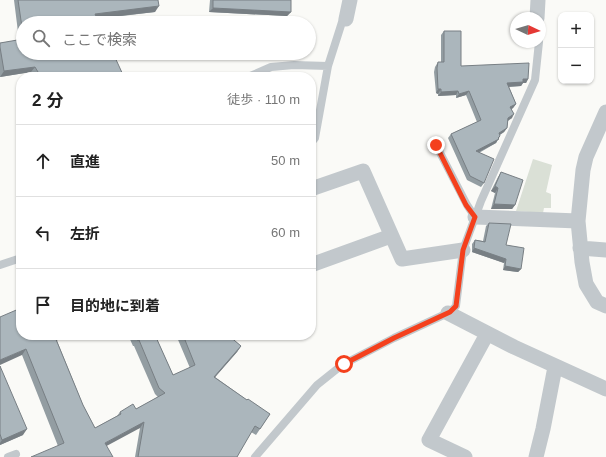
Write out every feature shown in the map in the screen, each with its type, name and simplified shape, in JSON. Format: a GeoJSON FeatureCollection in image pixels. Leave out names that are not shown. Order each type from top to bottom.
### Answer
{"type":"FeatureCollection","features":[{"type":"Feature","properties":{"kind":"street"},"geometry":{"type":"LineString","coordinates":[[346,19],[350,0]]}},
{"type":"Feature","properties":{"kind":"street"},"geometry":{"type":"LineString","coordinates":[[538,0],[538,12]]}},
{"type":"Feature","properties":{"kind":"street"},"geometry":{"type":"LineString","coordinates":[[606,112],[586,157],[583,170],[578,221],[580,248],[586,284],[597,302],[606,306]]}},
{"type":"Feature","properties":{"kind":"street"},"geometry":{"type":"LineString","coordinates":[[316,187],[363,171],[402,259],[463,250]]}},
{"type":"Feature","properties":{"kind":"street"},"geometry":{"type":"LineString","coordinates":[[475,217],[578,221]]}},
{"type":"Feature","properties":{"kind":"street"},"geometry":{"type":"LineString","coordinates":[[316,263],[391,236]]}},
{"type":"Feature","properties":{"kind":"street"},"geometry":{"type":"LineString","coordinates":[[580,248],[606,250]]}},
{"type":"Feature","properties":{"kind":"street"},"geometry":{"type":"LineString","coordinates":[[448,313],[555,367],[567,370],[606,389]]}},
{"type":"Feature","properties":{"kind":"street"},"geometry":{"type":"LineString","coordinates":[[466,457],[429,440],[487,334]]}},
{"type":"Feature","properties":{"kind":"street"},"geometry":{"type":"LineString","coordinates":[[536,457],[555,367]]}},
{"type":"Feature","properties":{"kind":"lane"},"geometry":{"type":"LineString","coordinates":[[316,132],[328,66],[343,19],[346,19]]}},
{"type":"Feature","properties":{"kind":"lane"},"geometry":{"type":"LineString","coordinates":[[255,457],[317,385],[342,365],[394,338],[448,313],[456,306],[463,250],[475,217],[535,80],[538,48]]}},
{"type":"Feature","properties":{"kind":"lane"},"geometry":{"type":"LineString","coordinates":[[260,72],[271,67],[294,65],[328,66]]}},
{"type":"Feature","properties":{"kind":"lane"},"geometry":{"type":"LineString","coordinates":[[436,145],[466,205],[475,217]]}},
{"type":"Feature","properties":{"kind":"lane"},"geometry":{"type":"LineString","coordinates":[[0,265],[16,260]]}},
{"type":"Feature","properties":{"kind":"shaded area"},"geometry":{"type":"Polygon","coordinates":[[[533,159],[552,165],[546,192],[551,194],[551,208],[544,208],[543,213],[516,211],[533,159]]]}},
{"type":"Feature","properties":{"kind":"building"},"geometry":{"type":"Polygon","coordinates":[[[18,0],[158,0],[159,6],[95,14],[96,16],[20,16],[18,0]]]}},
{"type":"Feature","properties":{"kind":"building"},"geometry":{"type":"Polygon","coordinates":[[[213,0],[291,0],[291,12],[213,8],[213,0]]]}},
{"type":"Feature","properties":{"kind":"building"},"geometry":{"type":"Polygon","coordinates":[[[444,31],[461,31],[461,66],[529,63],[528,79],[523,79],[523,82],[507,83],[516,104],[510,107],[514,114],[508,118],[507,128],[499,133],[499,139],[476,151],[494,159],[484,183],[470,176],[451,134],[481,120],[469,91],[459,94],[458,91],[441,92],[441,89],[438,89],[438,62],[444,62],[444,31]]]}},
{"type":"Feature","properties":{"kind":"building"},"geometry":{"type":"Polygon","coordinates":[[[16,40],[16,60],[116,60],[122,72],[38,72],[35,67],[4,71],[0,43],[16,40]]]}},
{"type":"Feature","properties":{"kind":"building"},"geometry":{"type":"Polygon","coordinates":[[[501,172],[523,180],[515,205],[494,204],[498,188],[495,186],[501,172]]]}},
{"type":"Feature","properties":{"kind":"building"},"geometry":{"type":"Polygon","coordinates":[[[489,223],[511,224],[506,245],[524,248],[521,269],[505,266],[506,259],[474,248],[475,240],[485,242],[489,223]]]}},
{"type":"Feature","properties":{"kind":"building"},"geometry":{"type":"Polygon","coordinates":[[[16,310],[16,340],[56,340],[83,405],[95,428],[121,414],[120,412],[133,404],[136,409],[165,393],[159,388],[139,340],[157,340],[173,375],[195,365],[185,340],[234,340],[241,346],[214,377],[270,414],[260,429],[255,426],[237,457],[138,457],[144,422],[105,443],[113,457],[31,457],[64,443],[26,349],[0,360],[0,317],[16,310]]]}},
{"type":"Feature","properties":{"kind":"building"},"geometry":{"type":"Polygon","coordinates":[[[0,366],[27,429],[2,440],[0,434],[0,366]]]}},
{"type":"Feature","properties":{"kind":"route"},"geometry":{"type":"LineString","coordinates":[[344,364],[394,338],[450,312],[456,306],[463,250],[475,217],[466,205],[436,145]]}}]}
